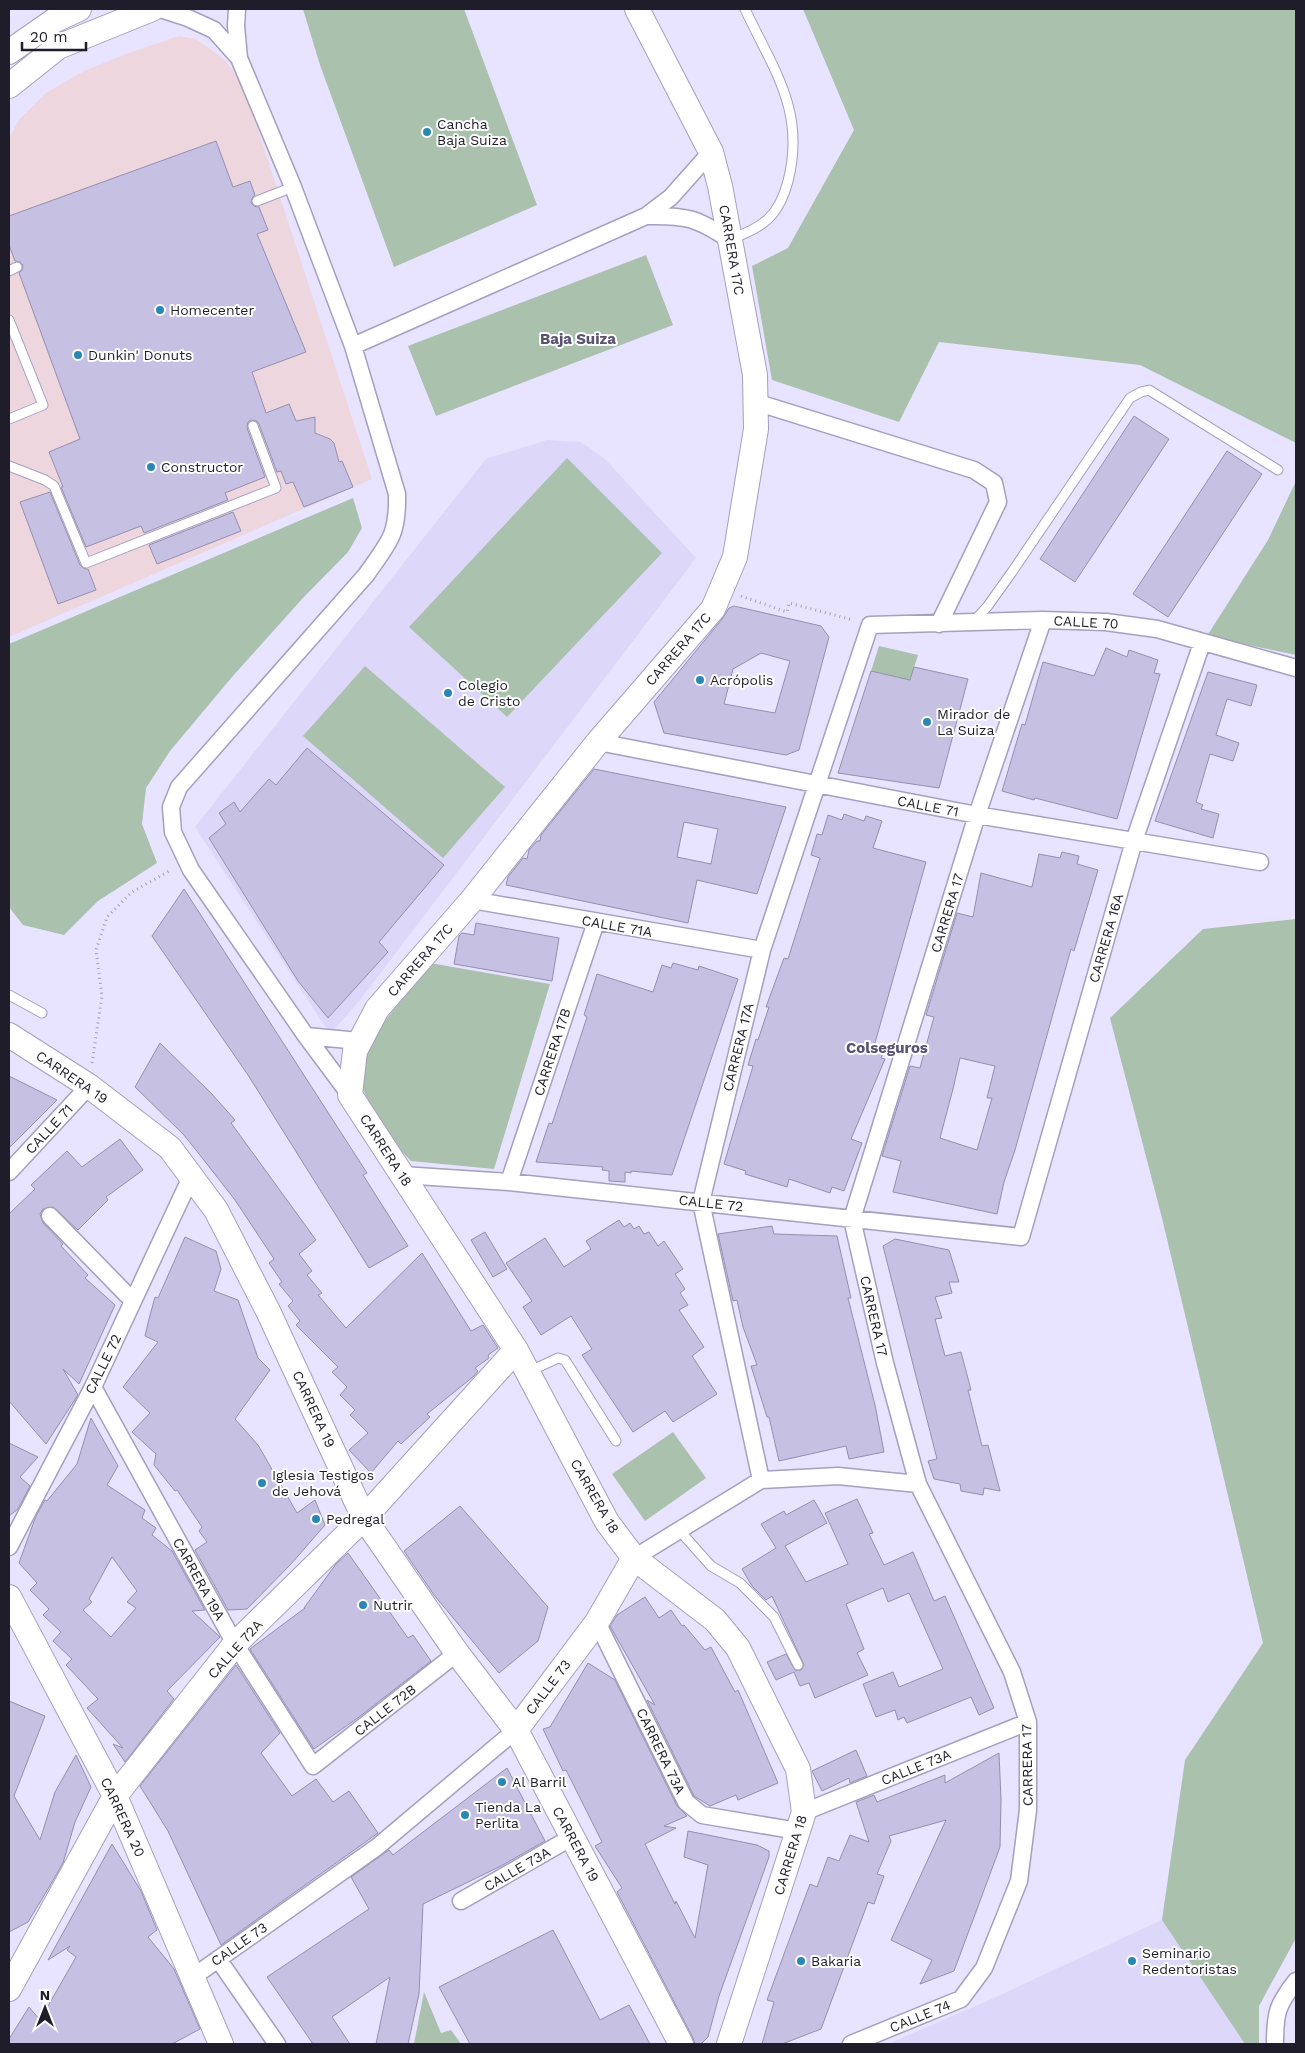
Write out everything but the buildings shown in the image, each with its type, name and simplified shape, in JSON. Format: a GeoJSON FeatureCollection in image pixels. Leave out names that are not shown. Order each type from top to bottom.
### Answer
{"type":"FeatureCollection","features":[{"type":"Feature","properties":{"kind":"street"},"geometry":{"type":"LineString","coordinates":[[9,52],[56,20],[79,9]]}},
{"type":"Feature","properties":{"kind":"street"},"geometry":{"type":"LineString","coordinates":[[9,86],[58,47],[152,9]]}},
{"type":"Feature","properties":{"kind":"street"},"geometry":{"type":"LineString","coordinates":[[160,9],[188,18],[214,30],[240,58]]}},
{"type":"Feature","properties":{"kind":"street"},"geometry":{"type":"LineString","coordinates":[[237,9],[236,26],[240,58]]}},
{"type":"Feature","properties":{"kind":"street","name":"CARRERA 17C"},"geometry":{"type":"LineString","coordinates":[[350,1095],[352,1064],[359,1041],[377,1009],[472,900],[598,742],[713,609],[735,557],[756,429],[755,375],[720,186],[711,152],[636,9]]}},
{"type":"Feature","properties":{"kind":"street","name":"CARRERA 18"},"geometry":{"type":"LineString","coordinates":[[240,58],[293,187],[353,346],[397,494],[398,517],[393,536],[366,575],[179,787],[171,807],[173,832],[189,866],[306,1036],[350,1095],[516,1350],[607,1522],[634,1558],[715,1620],[738,1648],[798,1769],[801,1822],[730,2044]]}},
{"type":"Feature","properties":{"kind":"street"},"geometry":{"type":"LineString","coordinates":[[353,346],[646,216],[671,196],[711,152]]}},
{"type":"Feature","properties":{"kind":"street"},"geometry":{"type":"LineString","coordinates":[[646,216],[676,215],[704,223],[730,240]]}},
{"type":"Feature","properties":{"kind":"street"},"geometry":{"type":"LineString","coordinates":[[756,402],[974,470],[994,483],[998,502],[939,624]]}},
{"type":"Feature","properties":{"kind":"street","name":"CALLE 70"},"geometry":{"type":"LineString","coordinates":[[870,625],[1043,620],[1106,622],[1158,629],[1202,643],[1296,668]]}},
{"type":"Feature","properties":{"kind":"street","name":"CARRERA 17"},"geometry":{"type":"LineString","coordinates":[[961,1999],[984,1968],[1019,1881],[1028,1810],[1028,1722],[1012,1672],[918,1484],[885,1363],[852,1219],[977,816],[1043,620]]}},
{"type":"Feature","properties":{"kind":"street","name":"CARRERA 17A"},"geometry":{"type":"LineString","coordinates":[[761,1480],[701,1202],[762,950],[870,625]]}},
{"type":"Feature","properties":{"kind":"street","name":"CARRERA 16A"},"geometry":{"type":"LineString","coordinates":[[1021,1237],[1134,840],[1202,643]]}},
{"type":"Feature","properties":{"kind":"street","name":"CALLE 71"},"geometry":{"type":"LineString","coordinates":[[598,742],[977,816],[1260,862]]}},
{"type":"Feature","properties":{"kind":"street","name":"CALLE 71A"},"geometry":{"type":"LineString","coordinates":[[472,900],[762,950]]}},
{"type":"Feature","properties":{"kind":"street","name":"CARRERA 17B"},"geometry":{"type":"LineString","coordinates":[[509,1182],[596,922]]}},
{"type":"Feature","properties":{"kind":"street","name":"CARRERA 19"},"geometry":{"type":"LineString","coordinates":[[9,1035],[89,1086],[170,1148],[216,1210],[264,1302],[364,1518],[457,1653],[516,1730],[681,2044]]}},
{"type":"Feature","properties":{"kind":"street"},"geometry":{"type":"LineString","coordinates":[[306,1036],[359,1041]]}},
{"type":"Feature","properties":{"kind":"street","name":"CALLE 71"},"geometry":{"type":"LineString","coordinates":[[9,1172],[89,1086]]}},
{"type":"Feature","properties":{"kind":"street","name":"CALLE 72"},"geometry":{"type":"LineString","coordinates":[[402,1175],[509,1182],[1021,1237]]}},
{"type":"Feature","properties":{"kind":"street","name":"CALLE 72"},"geometry":{"type":"LineString","coordinates":[[9,1547],[93,1387],[191,1177]]}},
{"type":"Feature","properties":{"kind":"street"},"geometry":{"type":"LineString","coordinates":[[50,1216],[133,1301]]}},
{"type":"Feature","properties":{"kind":"street","name":"CALLE 72A"},"geometry":{"type":"LineString","coordinates":[[9,1989],[115,1796],[235,1644],[364,1518],[516,1350]]}},
{"type":"Feature","properties":{"kind":"street","name":"CARRERA 19A"},"geometry":{"type":"LineString","coordinates":[[93,1387],[235,1644],[313,1766]]}},
{"type":"Feature","properties":{"kind":"street","name":"CALLE 73"},"geometry":{"type":"LineString","coordinates":[[193,1976],[377,1847],[516,1730],[597,1622],[634,1558],[761,1480],[838,1476],[918,1484]]}},
{"type":"Feature","properties":{"kind":"street","name":"CARRERA 20"},"geometry":{"type":"LineString","coordinates":[[9,1597],[115,1796],[220,2043]]}},
{"type":"Feature","properties":{"kind":"street","name":"CARRERA 73A"},"geometry":{"type":"LineString","coordinates":[[597,1622],[686,1802],[702,1815],[801,1822]]}},
{"type":"Feature","properties":{"kind":"street","name":"CALLE 72B"},"geometry":{"type":"LineString","coordinates":[[313,1766],[457,1653]]}},
{"type":"Feature","properties":{"kind":"street","name":"CALLE 73A"},"geometry":{"type":"LineString","coordinates":[[801,1822],[1028,1722]]}},
{"type":"Feature","properties":{"kind":"street","name":"CALLE 73A"},"geometry":{"type":"LineString","coordinates":[[461,1901],[572,1837]]}},
{"type":"Feature","properties":{"kind":"street"},"geometry":{"type":"LineString","coordinates":[[218,1959],[277,2044]]}},
{"type":"Feature","properties":{"kind":"street"},"geometry":{"type":"LineString","coordinates":[[1275,2044],[1275,2019],[1277,2012],[1282,1999],[1296,1981]]}},
{"type":"Feature","properties":{"kind":"street","name":"CALLE 74"},"geometry":{"type":"LineString","coordinates":[[851,2044],[961,1999]]}},
{"type":"Feature","properties":{"kind":"lane"},"geometry":{"type":"LineString","coordinates":[[730,240],[750,233],[769,220],[783,196],[793,157],[793,127],[786,95],[765,47],[745,9]]}},
{"type":"Feature","properties":{"kind":"lane"},"geometry":{"type":"LineString","coordinates":[[257,201],[293,187]]}},
{"type":"Feature","properties":{"kind":"lane"},"geometry":{"type":"LineString","coordinates":[[9,320],[43,405],[9,419]]}},
{"type":"Feature","properties":{"kind":"lane"},"geometry":{"type":"LineString","coordinates":[[972,623],[1012,572],[1130,398],[1141,392],[1149,390],[1278,470]]}},
{"type":"Feature","properties":{"kind":"lane"},"geometry":{"type":"LineString","coordinates":[[9,466],[45,480],[54,486],[86,563],[276,488],[253,426]]}},
{"type":"Feature","properties":{"kind":"lane"},"geometry":{"type":"LineString","coordinates":[[9,995],[42,1013]]}},
{"type":"Feature","properties":{"kind":"lane"},"geometry":{"type":"LineString","coordinates":[[528,1372],[558,1358],[565,1360],[616,1441]]}},
{"type":"Feature","properties":{"kind":"lane"},"geometry":{"type":"LineString","coordinates":[[679,1530],[711,1566],[740,1583],[774,1617],[798,1665]]}},
{"type":"Feature","properties":{"kind":"path"},"geometry":{"type":"LineString","coordinates":[[721,590],[787,612],[789,603],[870,625]]}},
{"type":"Feature","properties":{"kind":"path"},"geometry":{"type":"LineString","coordinates":[[89,1086],[102,996],[96,950],[107,917],[132,892],[160,875],[189,866]]}},
{"type":"Feature","properties":{"kind":"shaded area"},"geometry":{"type":"Polygon","coordinates":[[[179,36],[196,39],[225,60],[235,73],[249,102],[372,479],[9,637],[9,138],[19,120],[46,93],[84,71],[179,36]]]}},
{"type":"Feature","properties":{"kind":"shaded area","name":"Colegio de Cristo"},"geometry":{"type":"Polygon","coordinates":[[[547,440],[581,442],[605,459],[696,558],[360,1000],[330,1034],[195,827],[486,459],[547,440]]]}},
{"type":"Feature","properties":{"kind":"shaded area","name":"Seminario Redentoristas"},"geometry":{"type":"Polygon","coordinates":[[[1162,1920],[1245,2044],[888,2044],[987,2001],[1162,1920]]]}},
{"type":"Feature","properties":{"kind":"green space","name":"Cancha Baja Suiza"},"geometry":{"type":"Polygon","coordinates":[[[303,9],[464,9],[537,205],[394,267],[320,65],[303,9]]]}},
{"type":"Feature","properties":{"kind":"green space"},"geometry":{"type":"Polygon","coordinates":[[[803,9],[1296,9],[1296,443],[1140,365],[939,342],[899,422],[772,380],[752,266],[788,248],[854,130],[803,9]]]}},
{"type":"Feature","properties":{"kind":"green space"},"geometry":{"type":"Polygon","coordinates":[[[646,255],[673,325],[436,416],[408,346],[646,255]]]}},
{"type":"Feature","properties":{"kind":"green space"},"geometry":{"type":"Polygon","coordinates":[[[567,458],[662,553],[507,717],[409,627],[567,458]]]}},
{"type":"Feature","properties":{"kind":"green space"},"geometry":{"type":"Polygon","coordinates":[[[1296,481],[1296,655],[1207,636],[1268,540],[1296,481]]]}},
{"type":"Feature","properties":{"kind":"green space"},"geometry":{"type":"Polygon","coordinates":[[[353,498],[362,528],[348,552],[302,599],[232,677],[170,751],[146,788],[142,824],[157,863],[98,901],[64,935],[23,925],[9,907],[9,644],[353,498]]]}},
{"type":"Feature","properties":{"kind":"green space"},"geometry":{"type":"Polygon","coordinates":[[[879,646],[918,655],[910,680],[871,671],[879,646]]]}},
{"type":"Feature","properties":{"kind":"green space"},"geometry":{"type":"Polygon","coordinates":[[[365,666],[505,787],[443,858],[303,736],[365,666]]]}},
{"type":"Feature","properties":{"kind":"green space"},"geometry":{"type":"Polygon","coordinates":[[[1296,919],[1296,1938],[1259,2006],[1259,2044],[1245,2044],[1162,1920],[1185,1760],[1263,1643],[1162,1218],[1110,1018],[1203,929],[1296,919]]]}},
{"type":"Feature","properties":{"kind":"green space"},"geometry":{"type":"Polygon","coordinates":[[[430,963],[550,984],[494,1169],[411,1161],[382,1131],[363,1089],[365,1050],[384,1022],[430,963]]]}},
{"type":"Feature","properties":{"kind":"green space"},"geometry":{"type":"Polygon","coordinates":[[[673,1432],[706,1478],[645,1521],[612,1474],[673,1432]]]}},
{"type":"Feature","properties":{"kind":"green space"},"geometry":{"type":"Polygon","coordinates":[[[424,1992],[441,2033],[451,2030],[461,2044],[414,2044],[424,1992]]]}},
{"type":"Feature","properties":{"kind":"place","name":"Cancha Baja Suiza"},"geometry":{"type":"Point","coordinates":[427,132]}},
{"type":"Feature","properties":{"kind":"place","name":"Homecenter"},"geometry":{"type":"Point","coordinates":[160,310]}},
{"type":"Feature","properties":{"kind":"place","name":"Dunkin' Donuts"},"geometry":{"type":"Point","coordinates":[78,355]}},
{"type":"Feature","properties":{"kind":"place","name":"Constructor"},"geometry":{"type":"Point","coordinates":[151,467]}},
{"type":"Feature","properties":{"kind":"place","name":"Acrópolis"},"geometry":{"type":"Point","coordinates":[700,680]}},
{"type":"Feature","properties":{"kind":"place","name":"Colegio de Cristo"},"geometry":{"type":"Point","coordinates":[448,693]}},
{"type":"Feature","properties":{"kind":"place","name":"Mirador de La Suiza"},"geometry":{"type":"Point","coordinates":[927,722]}},
{"type":"Feature","properties":{"kind":"place","name":"Iglesia Testigos de Jehová"},"geometry":{"type":"Point","coordinates":[262,1483]}},
{"type":"Feature","properties":{"kind":"place","name":"Pedregal"},"geometry":{"type":"Point","coordinates":[316,1519]}},
{"type":"Feature","properties":{"kind":"place","name":"Nutrir"},"geometry":{"type":"Point","coordinates":[363,1605]}},
{"type":"Feature","properties":{"kind":"place","name":"Al Barril"},"geometry":{"type":"Point","coordinates":[502,1782]}},
{"type":"Feature","properties":{"kind":"place","name":"Tienda La Perlita"},"geometry":{"type":"Point","coordinates":[465,1815]}},
{"type":"Feature","properties":{"kind":"place","name":"Bakaria"},"geometry":{"type":"Point","coordinates":[801,1961]}},
{"type":"Feature","properties":{"kind":"place","name":"Seminario Redentoristas"},"geometry":{"type":"Point","coordinates":[1132,1961]}},
{"type":"Feature","properties":{"kind":"district","name":"Baja Suiza"},"geometry":{"type":"Point","coordinates":[578,339]}},
{"type":"Feature","properties":{"kind":"district","name":"Colseguros"},"geometry":{"type":"Point","coordinates":[887,1048]}}]}
